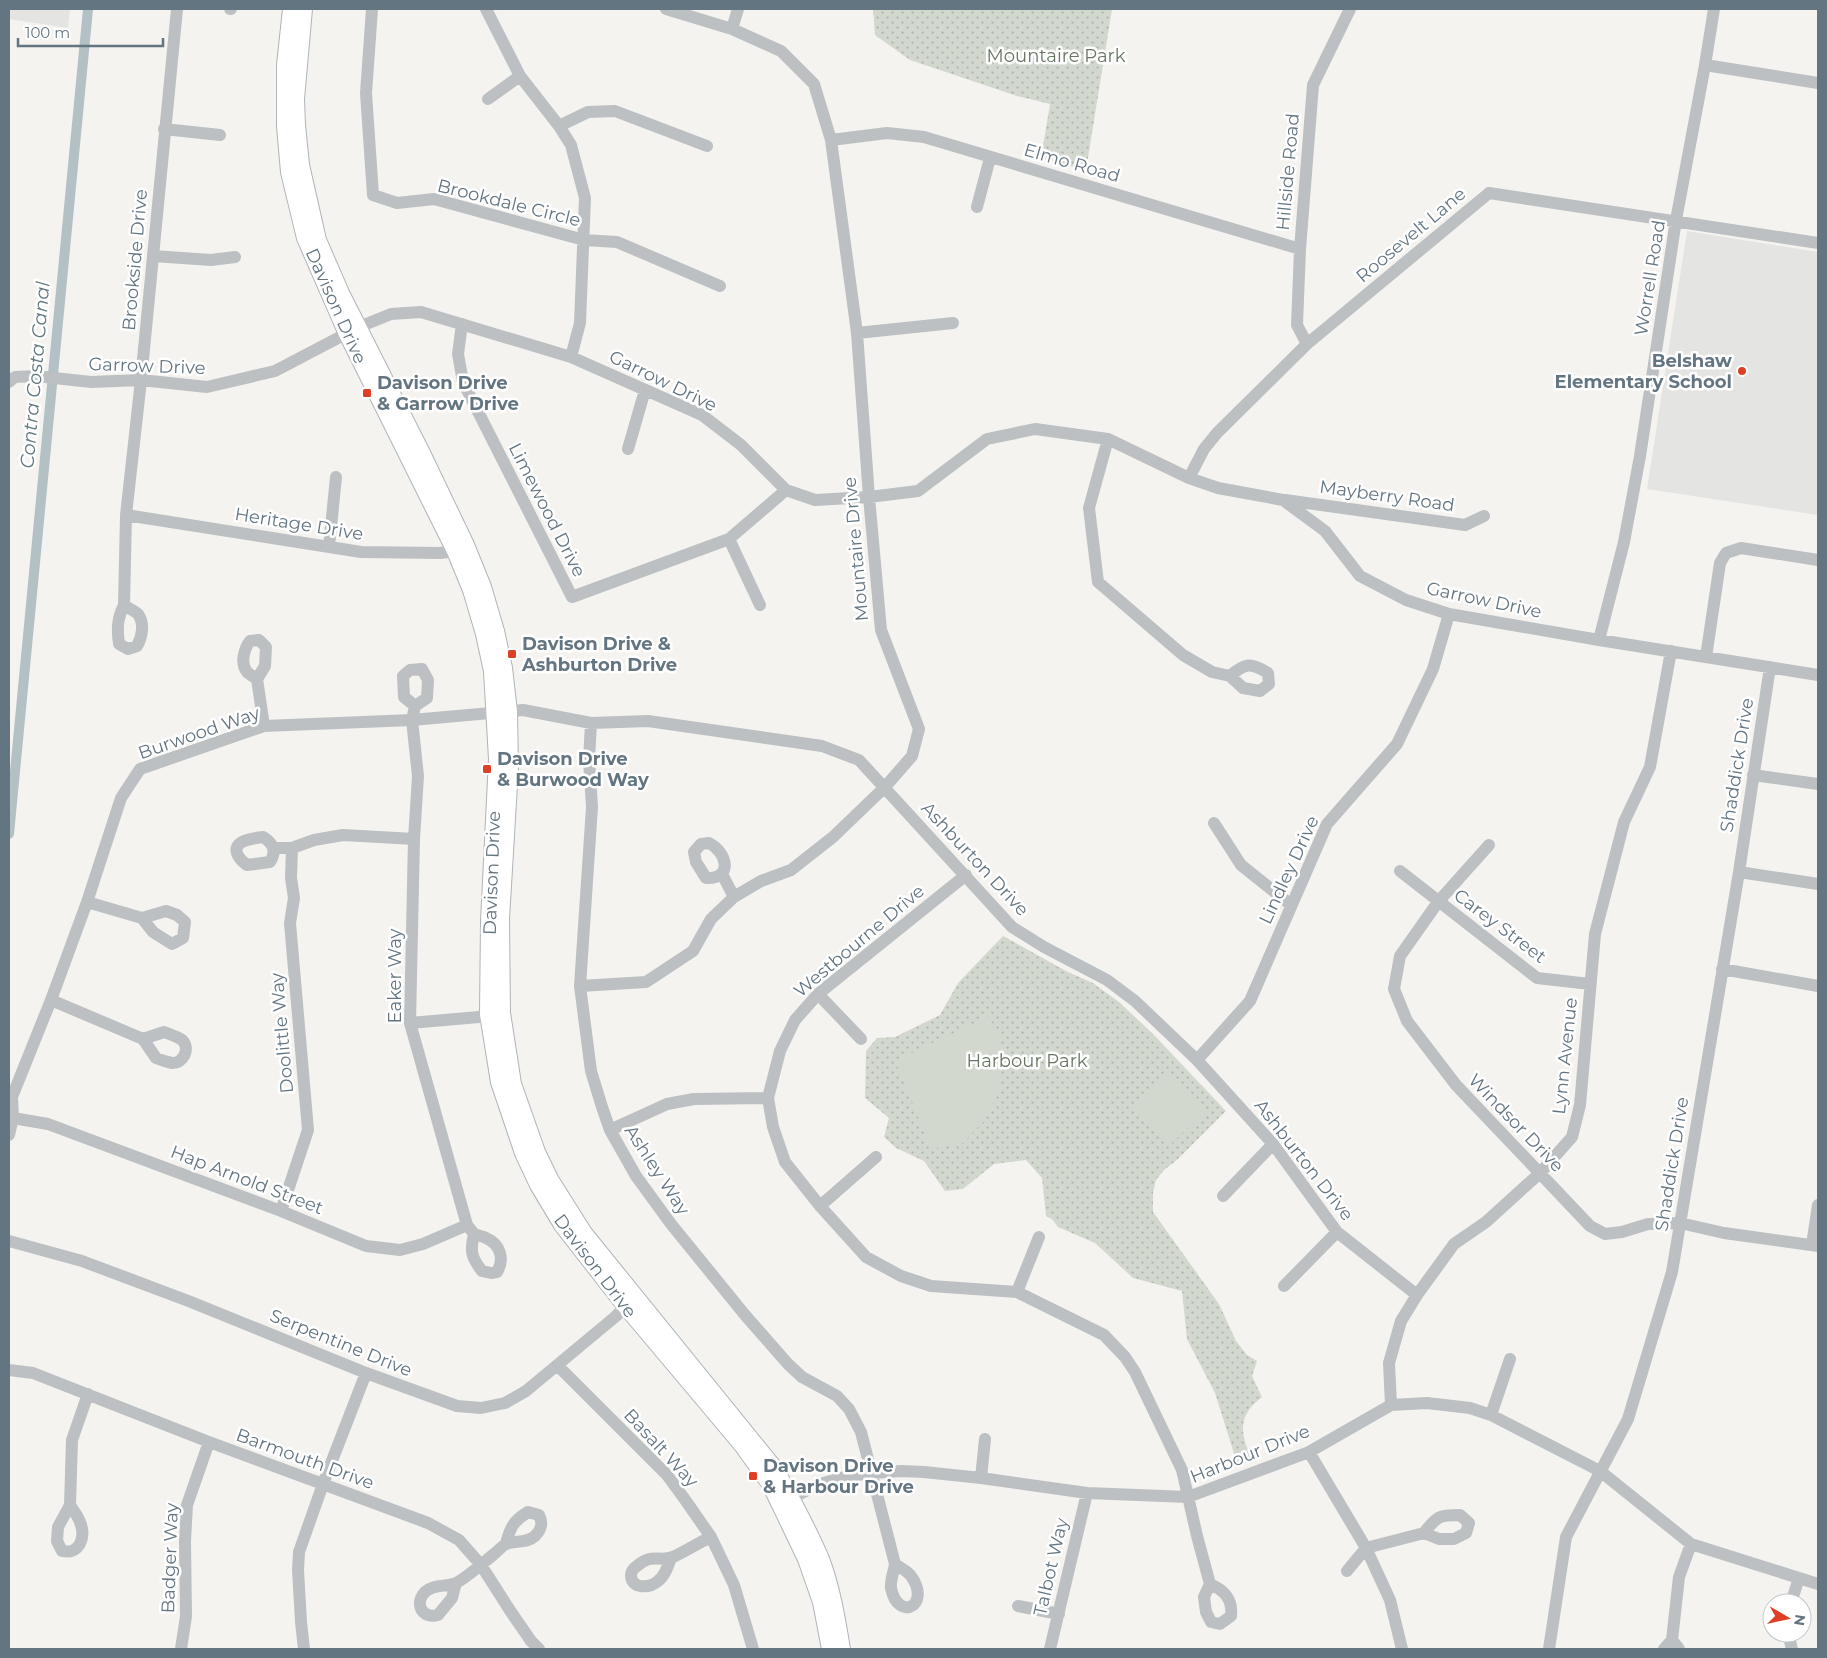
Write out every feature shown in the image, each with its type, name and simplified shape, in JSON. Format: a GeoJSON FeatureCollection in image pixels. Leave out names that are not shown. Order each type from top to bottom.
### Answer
{"type":"FeatureCollection","features":[{"type":"Feature","properties":{"kind":"main road","name":"Davison Drive"},"geometry":{"type":"LineString","coordinates":[[290,9],[285,65],[285,126],[288,172],[305,238],[460,548],[484,634],[502,713],[497,759],[488,922],[499,1082],[530,1169],[562,1225],[630,1302],[742,1445],[770,1484],[786,1501],[821,1561],[834,1603],[842,1649]]}},
{"type":"Feature","properties":{"kind":"main road","name":"Davison Drive"},"geometry":{"type":"LineString","coordinates":[[304,9],[296,99],[301,165],[318,240],[342,294],[353,331]]}},
{"type":"Feature","properties":{"kind":"main road","name":"Davison Drive"},"geometry":{"type":"LineString","coordinates":[[786,1501],[821,1602],[830,1649]]}},
{"type":"Feature","properties":{"kind":"street","name":"Brookside Drive"},"geometry":{"type":"LineString","coordinates":[[124,605],[126,515],[141,380],[176,9]]}},
{"type":"Feature","properties":{"kind":"street","name":"Brookdale Circle"},"geometry":{"type":"LineString","coordinates":[[372,9],[366,93],[373,195],[397,204],[434,199],[584,240]]}},
{"type":"Feature","properties":{"kind":"street"},"geometry":{"type":"LineString","coordinates":[[486,9],[520,76],[559,126],[571,146],[585,198],[580,323],[571,357]]}},
{"type":"Feature","properties":{"kind":"street","name":"Mountaire Drive"},"geometry":{"type":"LineString","coordinates":[[580,986],[646,982],[693,951],[711,919],[734,897],[762,881],[791,870],[833,836],[885,787],[912,756],[918,728],[881,630],[857,333],[832,140],[814,84],[781,51],[732,29],[666,9]]}},
{"type":"Feature","properties":{"kind":"street"},"geometry":{"type":"LineString","coordinates":[[732,29],[738,9]]}},
{"type":"Feature","properties":{"kind":"street","name":"Hillside Road"},"geometry":{"type":"LineString","coordinates":[[1307,344],[1297,325],[1300,249],[1313,85],[1350,9]]}},
{"type":"Feature","properties":{"kind":"street","name":"Worrell Road"},"geometry":{"type":"LineString","coordinates":[[1600,640],[1624,542],[1640,456],[1676,220],[1714,9]]}},
{"type":"Feature","properties":{"kind":"street"},"geometry":{"type":"LineString","coordinates":[[1705,65],[1818,83]]}},
{"type":"Feature","properties":{"kind":"street"},"geometry":{"type":"LineString","coordinates":[[488,99],[520,76]]}},
{"type":"Feature","properties":{"kind":"street"},"geometry":{"type":"LineString","coordinates":[[559,126],[588,112],[615,111],[707,146]]}},
{"type":"Feature","properties":{"kind":"street"},"geometry":{"type":"LineString","coordinates":[[164,129],[220,135]]}},
{"type":"Feature","properties":{"kind":"street","name":"Elmo Road"},"geometry":{"type":"LineString","coordinates":[[832,140],[887,133],[924,137],[1300,249]]}},
{"type":"Feature","properties":{"kind":"street"},"geometry":{"type":"LineString","coordinates":[[977,207],[990,158]]}},
{"type":"Feature","properties":{"kind":"street","name":"Roosevelt Lane"},"geometry":{"type":"LineString","coordinates":[[1189,478],[1204,449],[1217,433],[1307,344],[1489,193],[1818,243]]}},
{"type":"Feature","properties":{"kind":"street"},"geometry":{"type":"LineString","coordinates":[[584,240],[617,242],[720,286]]}},
{"type":"Feature","properties":{"kind":"street"},"geometry":{"type":"LineString","coordinates":[[153,256],[211,260],[235,257]]}},
{"type":"Feature","properties":{"kind":"street","name":"Garrow Drive"},"geometry":{"type":"LineString","coordinates":[[12,379],[36,376],[91,382],[141,380],[207,387],[274,371],[391,314],[421,312],[571,357],[702,415],[741,445],[786,490],[814,500],[869,497],[918,491],[988,439],[1035,429],[1108,439],[1189,478],[1218,488],[1283,500],[1325,531],[1360,576],[1406,600],[1449,614],[1818,676]]}},
{"type":"Feature","properties":{"kind":"street"},"geometry":{"type":"LineString","coordinates":[[857,333],[952,323]]}},
{"type":"Feature","properties":{"kind":"street","name":"Limewood Drive"},"geometry":{"type":"LineString","coordinates":[[462,324],[458,354],[463,382],[572,597],[729,539],[786,490]]}},
{"type":"Feature","properties":{"kind":"street"},"geometry":{"type":"LineString","coordinates":[[628,449],[645,390]]}},
{"type":"Feature","properties":{"kind":"street"},"geometry":{"type":"LineString","coordinates":[[1108,439],[1089,508],[1098,582],[1183,655],[1212,672],[1230,676]]}},
{"type":"Feature","properties":{"kind":"street"},"geometry":{"type":"LineString","coordinates":[[329,547],[336,477]]}},
{"type":"Feature","properties":{"kind":"street","name":"Mayberry Road"},"geometry":{"type":"LineString","coordinates":[[1283,500],[1465,525],[1484,516]]}},
{"type":"Feature","properties":{"kind":"street","name":"Heritage Drive"},"geometry":{"type":"LineString","coordinates":[[126,515],[361,552],[440,553],[460,548]]}},
{"type":"Feature","properties":{"kind":"street"},"geometry":{"type":"LineString","coordinates":[[729,539],[760,605]]}},
{"type":"Feature","properties":{"kind":"street"},"geometry":{"type":"LineString","coordinates":[[1706,657],[1720,563],[1726,553],[1741,548],[1818,560]]}},
{"type":"Feature","properties":{"kind":"street","name":"Lindley Drive"},"geometry":{"type":"LineString","coordinates":[[1197,1060],[1250,1001],[1327,824],[1397,744],[1433,669],[1449,614]]}},
{"type":"Feature","properties":{"kind":"street","name":"Lynn Avenue"},"geometry":{"type":"LineString","coordinates":[[1391,1404],[1389,1363],[1400,1321],[1417,1295],[1454,1244],[1486,1222],[1540,1173],[1572,1137],[1580,1104],[1595,934],[1624,822],[1650,767],[1671,651]]}},
{"type":"Feature","properties":{"kind":"street","name":"Shaddick Drive"},"geometry":{"type":"LineString","coordinates":[[1549,1649],[1566,1537],[1628,1420],[1672,1272],[1739,872],[1770,667]]}},
{"type":"Feature","properties":{"kind":"street"},"geometry":{"type":"LineString","coordinates":[[257,679],[264,726]]}},
{"type":"Feature","properties":{"kind":"street","name":"Eaker Way"},"geometry":{"type":"LineString","coordinates":[[415,706],[412,720],[418,776],[414,839],[410,1023],[470,1229]]}},
{"type":"Feature","properties":{"kind":"street","name":"Ashburton Drive"},"geometry":{"type":"LineString","coordinates":[[502,713],[523,710],[591,723],[648,721],[822,746],[859,760],[1012,927],[1044,947],[1107,980],[1135,1001],[1197,1060],[1273,1144],[1338,1232],[1417,1295]]}},
{"type":"Feature","properties":{"kind":"street","name":"Burwood Way"},"geometry":{"type":"LineString","coordinates":[[9,1135],[13,1118],[12,1097],[51,1000],[87,902],[121,798],[140,769],[264,726],[412,720],[502,713]]}},
{"type":"Feature","properties":{"kind":"street","name":"Ashley Way"},"geometry":{"type":"LineString","coordinates":[[591,723],[589,760],[592,807],[580,986],[591,1071],[610,1130],[636,1176],[665,1216],[745,1315],[802,1378],[838,1396],[849,1409],[861,1432],[895,1564]]}},
{"type":"Feature","properties":{"kind":"street"},"geometry":{"type":"LineString","coordinates":[[1753,774],[1818,784]]}},
{"type":"Feature","properties":{"kind":"street"},"geometry":{"type":"LineString","coordinates":[[1214,823],[1242,865],[1292,905]]}},
{"type":"Feature","properties":{"kind":"street"},"geometry":{"type":"LineString","coordinates":[[274,848],[292,848],[314,840],[343,835],[414,839]]}},
{"type":"Feature","properties":{"kind":"street","name":"Windsor Drive"},"geometry":{"type":"LineString","coordinates":[[1489,845],[1438,902],[1400,956],[1394,988],[1407,1021],[1456,1085],[1590,1226],[1606,1234],[1622,1232],[1648,1224],[1680,1223],[1724,1233],[1815,1245]]}},
{"type":"Feature","properties":{"kind":"street","name":"Doolittle Way"},"geometry":{"type":"LineString","coordinates":[[281,1211],[308,1130],[290,923],[294,898],[291,878],[292,848]]}},
{"type":"Feature","properties":{"kind":"street","name":"Carey Street"},"geometry":{"type":"LineString","coordinates":[[1400,871],[1537,978],[1590,984]]}},
{"type":"Feature","properties":{"kind":"street"},"geometry":{"type":"LineString","coordinates":[[1739,872],[1818,884]]}},
{"type":"Feature","properties":{"kind":"street"},"geometry":{"type":"LineString","coordinates":[[722,874],[734,897]]}},
{"type":"Feature","properties":{"kind":"street","name":"Westbourne Drive"},"geometry":{"type":"LineString","coordinates":[[966,875],[818,994],[795,1020],[780,1051],[768,1098],[773,1127],[785,1162],[820,1206],[866,1257],[901,1276],[931,1286],[1017,1292],[1104,1335],[1125,1357],[1135,1372],[1182,1470],[1210,1584]]}},
{"type":"Feature","properties":{"kind":"street"},"geometry":{"type":"LineString","coordinates":[[87,902],[142,918]]}},
{"type":"Feature","properties":{"kind":"street"},"geometry":{"type":"LineString","coordinates":[[1722,969],[1818,986]]}},
{"type":"Feature","properties":{"kind":"street"},"geometry":{"type":"LineString","coordinates":[[818,994],[861,1039]]}},
{"type":"Feature","properties":{"kind":"street"},"geometry":{"type":"LineString","coordinates":[[51,1000],[143,1038]]}},
{"type":"Feature","properties":{"kind":"street"},"geometry":{"type":"LineString","coordinates":[[410,1023],[495,1014]]}},
{"type":"Feature","properties":{"kind":"street"},"geometry":{"type":"LineString","coordinates":[[610,1130],[667,1104],[694,1099],[768,1098]]}},
{"type":"Feature","properties":{"kind":"street","name":"Hap Arnold Street"},"geometry":{"type":"LineString","coordinates":[[13,1118],[48,1124],[281,1211],[366,1246],[400,1250],[470,1229]]}},
{"type":"Feature","properties":{"kind":"street"},"geometry":{"type":"LineString","coordinates":[[1223,1196],[1273,1144]]}},
{"type":"Feature","properties":{"kind":"street"},"geometry":{"type":"LineString","coordinates":[[820,1206],[876,1157]]}},
{"type":"Feature","properties":{"kind":"street"},"geometry":{"type":"LineString","coordinates":[[1815,1245],[1818,1205]]}},
{"type":"Feature","properties":{"kind":"street"},"geometry":{"type":"LineString","coordinates":[[1284,1286],[1338,1232]]}},
{"type":"Feature","properties":{"kind":"street"},"geometry":{"type":"LineString","coordinates":[[1017,1292],[1039,1237]]}},
{"type":"Feature","properties":{"kind":"street","name":"Serpentine Drive"},"geometry":{"type":"LineString","coordinates":[[9,1240],[91,1264],[191,1302],[366,1373],[457,1406],[481,1408],[505,1403],[526,1391],[558,1366],[630,1302]]}},
{"type":"Feature","properties":{"kind":"street"},"geometry":{"type":"LineString","coordinates":[[1491,1415],[1510,1359]]}},
{"type":"Feature","properties":{"kind":"street","name":"Basalt Way"},"geometry":{"type":"LineString","coordinates":[[558,1366],[667,1475],[711,1537],[734,1585],[753,1649]]}},
{"type":"Feature","properties":{"kind":"street","name":"Barmouth Drive"},"geometry":{"type":"LineString","coordinates":[[9,1370],[33,1373],[209,1442],[428,1523],[459,1540],[481,1565],[511,1612],[540,1649]]}},
{"type":"Feature","properties":{"kind":"street"},"geometry":{"type":"LineString","coordinates":[[304,1649],[300,1605],[299,1552],[366,1373]]}},
{"type":"Feature","properties":{"kind":"street"},"geometry":{"type":"LineString","coordinates":[[70,1505],[72,1440],[88,1394]]}},
{"type":"Feature","properties":{"kind":"street","name":"Harbour Drive"},"geometry":{"type":"LineString","coordinates":[[786,1501],[820,1484],[848,1476],[872,1473],[924,1472],[1087,1493],[1188,1497],[1309,1452],[1391,1404],[1427,1403],[1470,1408],[1491,1415],[1600,1471],[1691,1544],[1818,1584]]}},
{"type":"Feature","properties":{"kind":"street"},"geometry":{"type":"LineString","coordinates":[[981,1478],[986,1439]]}},
{"type":"Feature","properties":{"kind":"street","name":"Badger Way"},"geometry":{"type":"LineString","coordinates":[[181,1649],[186,1616],[185,1541],[187,1504],[209,1442]]}},
{"type":"Feature","properties":{"kind":"street"},"geometry":{"type":"LineString","coordinates":[[1309,1452],[1366,1548],[1390,1600],[1402,1649]]}},
{"type":"Feature","properties":{"kind":"street","name":"Talbot Way"},"geometry":{"type":"LineString","coordinates":[[1050,1649],[1087,1493]]}},
{"type":"Feature","properties":{"kind":"street"},"geometry":{"type":"LineString","coordinates":[[1348,1571],[1366,1548],[1424,1533]]}},
{"type":"Feature","properties":{"kind":"street"},"geometry":{"type":"LineString","coordinates":[[671,1558],[711,1537]]}},
{"type":"Feature","properties":{"kind":"street"},"geometry":{"type":"LineString","coordinates":[[456,1583],[506,1544]]}},
{"type":"Feature","properties":{"kind":"street"},"geometry":{"type":"LineString","coordinates":[[1672,1646],[1679,1577],[1691,1544]]}},
{"type":"Feature","properties":{"kind":"street"},"geometry":{"type":"LineString","coordinates":[[1794,1593],[1799,1578]]}},
{"type":"Feature","properties":{"kind":"street"},"geometry":{"type":"LineString","coordinates":[[1018,1606],[1058,1614]]}},
{"type":"Feature","properties":{"kind":"shaded area"},"geometry":{"type":"Polygon","coordinates":[[[9,9],[70,9],[68,28],[9,19],[9,9]]]}},
{"type":"Feature","properties":{"kind":"shaded area","name":"Belshaw Elementary School"},"geometry":{"type":"Polygon","coordinates":[[[1687,231],[1818,252],[1818,515],[1647,489],[1687,231]]]}},
{"type":"Feature","properties":{"kind":"green space","name":"Mountaire Park"},"geometry":{"type":"Polygon","coordinates":[[[873,9],[1112,9],[1086,170],[1041,158],[1050,104],[1017,96],[910,60],[875,35],[873,9]]]}},
{"type":"Feature","properties":{"kind":"green space","name":"Harbour Park"},"geometry":{"type":"Polygon","coordinates":[[[1003,936],[1068,972],[1093,983],[1119,1002],[1153,1034],[1226,1111],[1177,1160],[1164,1170],[1156,1180],[1153,1192],[1153,1212],[1219,1304],[1236,1341],[1247,1355],[1257,1361],[1252,1376],[1262,1397],[1248,1411],[1243,1426],[1245,1441],[1252,1460],[1238,1466],[1215,1393],[1187,1339],[1182,1291],[1133,1278],[1095,1243],[1058,1227],[1052,1219],[1046,1216],[1042,1178],[1026,1160],[994,1164],[963,1189],[945,1191],[924,1161],[896,1148],[884,1137],[889,1118],[865,1098],[866,1051],[877,1038],[895,1037],[940,1015],[958,983],[1003,936]]]}},
{"type":"Feature","properties":{"kind":"green space"},"geometry":{"type":"Polygon","coordinates":[[[989,1016],[1000,1039],[1003,1065],[997,1095],[985,1120],[963,1143],[931,1149],[897,1065],[899,1059],[989,1016]]]}},
{"type":"Feature","properties":{"kind":"green space"},"geometry":{"type":"Polygon","coordinates":[[[1169,1072],[1206,1111],[1170,1145],[1133,1106],[1169,1072]]]}},
{"type":"Feature","properties":{"kind":"waterway","name":"Contra Costa Canal"},"geometry":{"type":"LineString","coordinates":[[9,834],[88,9]]}},
{"type":"Feature","properties":{"kind":"place","name":"Belshaw Elementary School"},"geometry":{"type":"Point","coordinates":[1742,371]}},
{"type":"Feature","properties":{"kind":"place","name":"Davison Drive & Garrow Drive"},"geometry":{"type":"Point","coordinates":[367,393]}},
{"type":"Feature","properties":{"kind":"place","name":"Davison Drive & Ashburton Drive"},"geometry":{"type":"Point","coordinates":[512,654]}},
{"type":"Feature","properties":{"kind":"place","name":"Davison Drive & Burwood Way"},"geometry":{"type":"Point","coordinates":[487,769]}},
{"type":"Feature","properties":{"kind":"place","name":"Davison Drive & Harbour Drive"},"geometry":{"type":"Point","coordinates":[753,1476]}}]}
